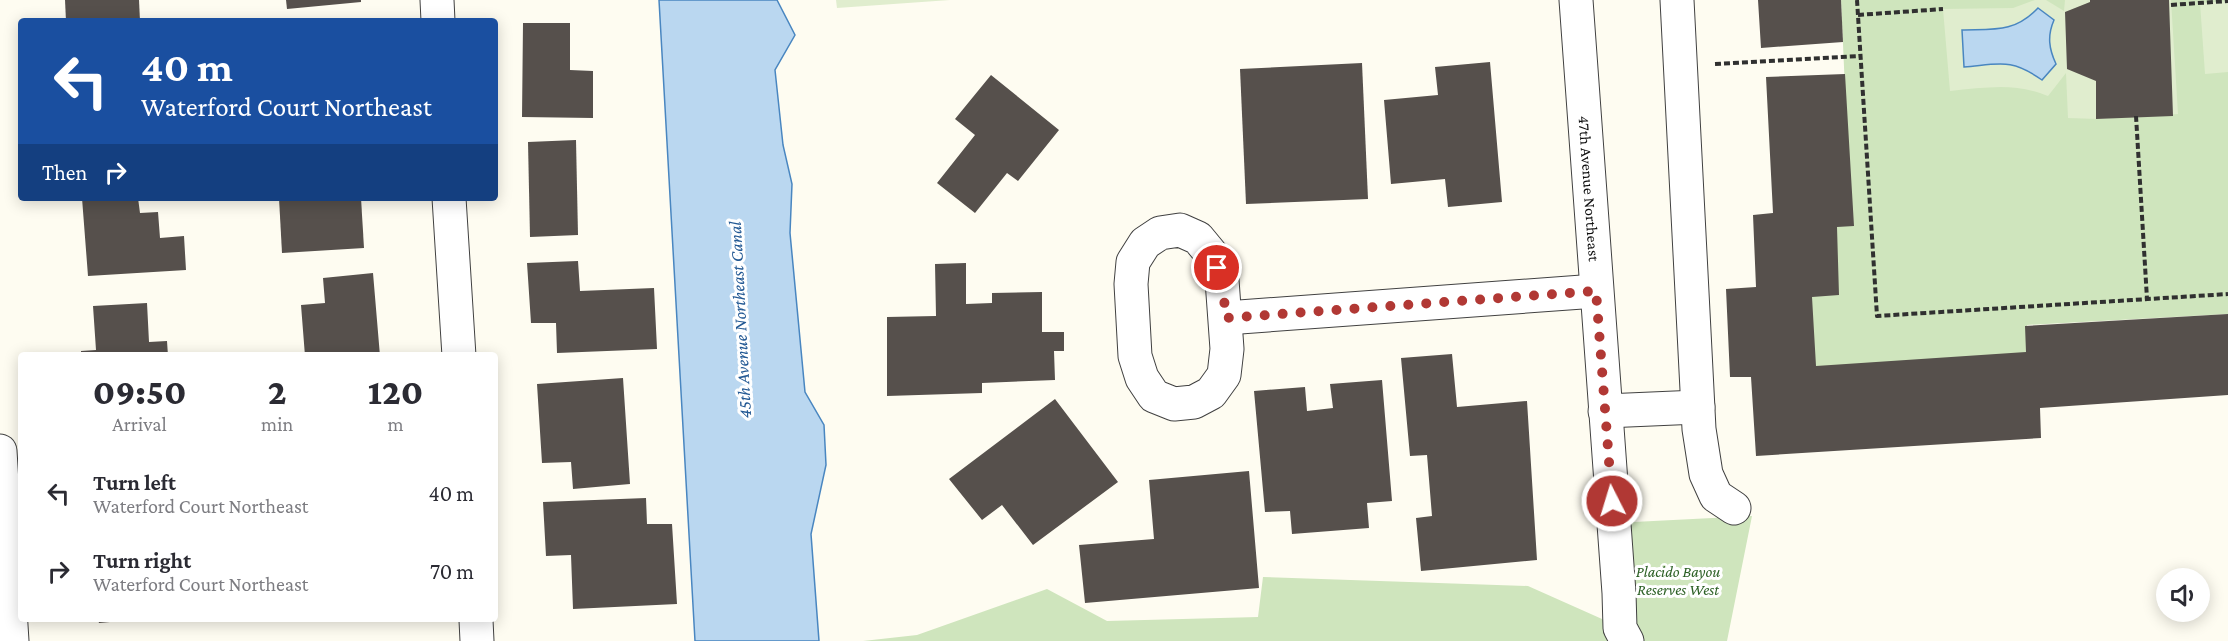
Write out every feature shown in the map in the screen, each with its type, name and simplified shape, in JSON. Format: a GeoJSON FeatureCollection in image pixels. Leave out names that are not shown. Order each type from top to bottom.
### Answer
{"type":"FeatureCollection","features":[{"type":"Feature","properties":{"kind":"street"},"geometry":{"type":"LineString","coordinates":[[437,0],[438,18]]}},
{"type":"Feature","properties":{"kind":"street","name":"47th Avenue Northeast"},"geometry":{"type":"LineString","coordinates":[[1576,0],[1619,593],[1620,636]]}},
{"type":"Feature","properties":{"kind":"street"},"geometry":{"type":"LineString","coordinates":[[1677,0],[1698,406],[1706,474],[1716,496],[1734,508]]}},
{"type":"Feature","properties":{"kind":"street"},"geometry":{"type":"LineString","coordinates":[[449,201],[459,352]]}},
{"type":"Feature","properties":{"kind":"street"},"geometry":{"type":"LineString","coordinates":[[1180,230],[1198,238],[1212,255],[1222,280],[1226,318],[1227,349],[1224,375],[1211,393],[1194,402],[1174,404],[1154,396],[1142,378],[1135,356],[1131,284],[1133,262],[1145,243],[1160,233],[1180,230]]}},
{"type":"Feature","properties":{"kind":"street"},"geometry":{"type":"LineString","coordinates":[[1226,318],[1596,291]]}},
{"type":"Feature","properties":{"kind":"street"},"geometry":{"type":"LineString","coordinates":[[1605,411],[1698,406]]}},
{"type":"Feature","properties":{"kind":"street"},"geometry":{"type":"LineString","coordinates":[[0,451],[12,641]]}},
{"type":"Feature","properties":{"kind":"street"},"geometry":{"type":"LineString","coordinates":[[476,622],[477,641]]}},
{"type":"Feature","properties":{"kind":"path"},"geometry":{"type":"LineString","coordinates":[[1857,0],[1877,316],[2228,294]]}},
{"type":"Feature","properties":{"kind":"path"},"geometry":{"type":"LineString","coordinates":[[2171,5],[2228,1]]}},
{"type":"Feature","properties":{"kind":"path"},"geometry":{"type":"LineString","coordinates":[[1858,15],[1943,9]]}},
{"type":"Feature","properties":{"kind":"path"},"geometry":{"type":"LineString","coordinates":[[1680,66],[1861,57]]}},
{"type":"Feature","properties":{"kind":"path"},"geometry":{"type":"LineString","coordinates":[[2136,116],[2148,299]]}},
{"type":"Feature","properties":{"kind":"green space"},"geometry":{"type":"Polygon","coordinates":[[[836,0],[950,0],[837,8],[836,0]]]}},
{"type":"Feature","properties":{"kind":"green space"},"geometry":{"type":"Polygon","coordinates":[[[1841,0],[2228,0],[2228,314],[2027,325],[2029,361],[1810,373],[1806,296],[1832,225],[1851,223],[1841,0]]]}},
{"type":"Feature","properties":{"kind":"green space"},"geometry":{"type":"Polygon","coordinates":[[[2035,0],[2046,0],[2064,11],[2065,0],[2171,0],[2178,114],[2098,119],[2068,118],[2066,73],[2048,96],[2011,87],[1950,91],[1943,9],[2013,8],[2035,0]]]}},
{"type":"Feature","properties":{"kind":"green space"},"geometry":{"type":"Polygon","coordinates":[[[2228,1],[2228,72],[2205,74],[2200,3],[2228,1]]]}},
{"type":"Feature","properties":{"kind":"green space","name":"Placido Bayou Reserves West"},"geometry":{"type":"Polygon","coordinates":[[[1752,516],[1727,641],[863,641],[917,635],[1047,589],[1107,621],[1258,617],[1263,577],[1528,586],[1620,627],[1614,523],[1752,516]]]}},
{"type":"Feature","properties":{"kind":"water","name":"45th Avenue Northeast Canal"},"geometry":{"type":"Polygon","coordinates":[[[659,0],[777,0],[795,35],[775,70],[783,145],[792,184],[790,233],[805,392],[824,425],[826,465],[811,534],[819,641],[695,641],[659,0]]]}},
{"type":"Feature","properties":{"kind":"water"},"geometry":{"type":"Polygon","coordinates":[[[2038,8],[2054,20],[2050,42],[2056,64],[2042,80],[2013,65],[1964,67],[1962,30],[2012,26],[2038,8]]]}},
{"type":"Feature","properties":{"kind":"building"},"geometry":{"type":"Polygon","coordinates":[[[65,0],[139,0],[140,18],[66,18],[65,0]]]}},
{"type":"Feature","properties":{"kind":"building"},"geometry":{"type":"Polygon","coordinates":[[[286,0],[361,0],[361,2],[287,9],[286,0]]]}},
{"type":"Feature","properties":{"kind":"building"},"geometry":{"type":"Polygon","coordinates":[[[1758,0],[1841,0],[1843,42],[1761,48],[1758,0]]]}},
{"type":"Feature","properties":{"kind":"building"},"geometry":{"type":"Polygon","coordinates":[[[2090,0],[2169,0],[2173,116],[2096,119],[2096,81],[2067,69],[2065,12],[2090,2],[2090,0]]]}},
{"type":"Feature","properties":{"kind":"building"},"geometry":{"type":"Polygon","coordinates":[[[523,23],[570,23],[570,70],[593,71],[593,118],[522,117],[523,23]]]}},
{"type":"Feature","properties":{"kind":"building"},"geometry":{"type":"Polygon","coordinates":[[[1490,62],[1502,202],[1448,207],[1445,179],[1391,184],[1384,100],[1438,95],[1435,67],[1490,62]]]}},
{"type":"Feature","properties":{"kind":"building"},"geometry":{"type":"Polygon","coordinates":[[[1362,63],[1368,199],[1246,204],[1240,69],[1362,63]]]}},
{"type":"Feature","properties":{"kind":"building"},"geometry":{"type":"Polygon","coordinates":[[[1845,74],[1854,226],[1837,227],[1839,295],[1812,297],[1816,366],[2026,352],[2025,326],[2228,314],[2228,395],[2040,408],[2041,438],[1756,456],[1751,377],[1730,377],[1726,289],[1756,287],[1753,215],[1773,213],[1766,77],[1845,74]]]}},
{"type":"Feature","properties":{"kind":"building"},"geometry":{"type":"Polygon","coordinates":[[[991,75],[1059,130],[1018,181],[1007,173],[975,213],[937,183],[975,135],[955,119],[991,75]]]}},
{"type":"Feature","properties":{"kind":"building"},"geometry":{"type":"Polygon","coordinates":[[[576,140],[578,235],[530,237],[528,142],[576,140]]]}},
{"type":"Feature","properties":{"kind":"building"},"geometry":{"type":"Polygon","coordinates":[[[82,201],[138,201],[140,213],[158,212],[160,238],[184,236],[186,270],[88,276],[82,201]]]}},
{"type":"Feature","properties":{"kind":"building"},"geometry":{"type":"Polygon","coordinates":[[[279,201],[361,201],[364,248],[282,253],[279,201]]]}},
{"type":"Feature","properties":{"kind":"building"},"geometry":{"type":"Polygon","coordinates":[[[578,261],[580,291],[654,288],[657,349],[557,353],[556,323],[531,323],[527,263],[578,261]]]}},
{"type":"Feature","properties":{"kind":"building"},"geometry":{"type":"Polygon","coordinates":[[[966,263],[966,304],[992,303],[992,293],[1042,292],[1042,332],[1064,332],[1064,351],[1054,351],[1055,380],[982,383],[982,393],[887,396],[887,317],[936,316],[935,264],[966,263]]]}},
{"type":"Feature","properties":{"kind":"building"},"geometry":{"type":"Polygon","coordinates":[[[373,273],[380,352],[305,352],[301,305],[325,303],[323,278],[373,273]]]}},
{"type":"Feature","properties":{"kind":"building"},"geometry":{"type":"Polygon","coordinates":[[[147,303],[149,342],[167,341],[168,352],[81,352],[96,350],[93,306],[147,303]]]}},
{"type":"Feature","properties":{"kind":"building"},"geometry":{"type":"Polygon","coordinates":[[[1452,354],[1457,407],[1527,401],[1537,560],[1421,571],[1416,518],[1432,516],[1427,455],[1410,456],[1401,358],[1452,354]]]}},
{"type":"Feature","properties":{"kind":"building"},"geometry":{"type":"Polygon","coordinates":[[[623,378],[630,484],[573,489],[571,462],[542,463],[537,384],[623,378]]]}},
{"type":"Feature","properties":{"kind":"building"},"geometry":{"type":"Polygon","coordinates":[[[1382,380],[1392,501],[1367,503],[1369,528],[1292,534],[1290,511],[1265,512],[1254,391],[1305,387],[1307,411],[1333,408],[1330,384],[1382,380]]]}},
{"type":"Feature","properties":{"kind":"building"},"geometry":{"type":"Polygon","coordinates":[[[1055,399],[1118,482],[1033,545],[1002,505],[982,520],[949,479],[1055,399]]]}},
{"type":"Feature","properties":{"kind":"building"},"geometry":{"type":"Polygon","coordinates":[[[1249,471],[1259,588],[1085,603],[1079,545],[1154,539],[1149,480],[1249,471]]]}},
{"type":"Feature","properties":{"kind":"building"},"geometry":{"type":"Polygon","coordinates":[[[646,498],[647,524],[672,524],[677,604],[573,609],[571,555],[546,556],[543,502],[646,498]]]}},
{"type":"Feature","properties":{"kind":"route"},"geometry":{"type":"LineString","coordinates":[[1217,268],[1222,280],[1226,318],[1596,291],[1612,501]]}}]}
